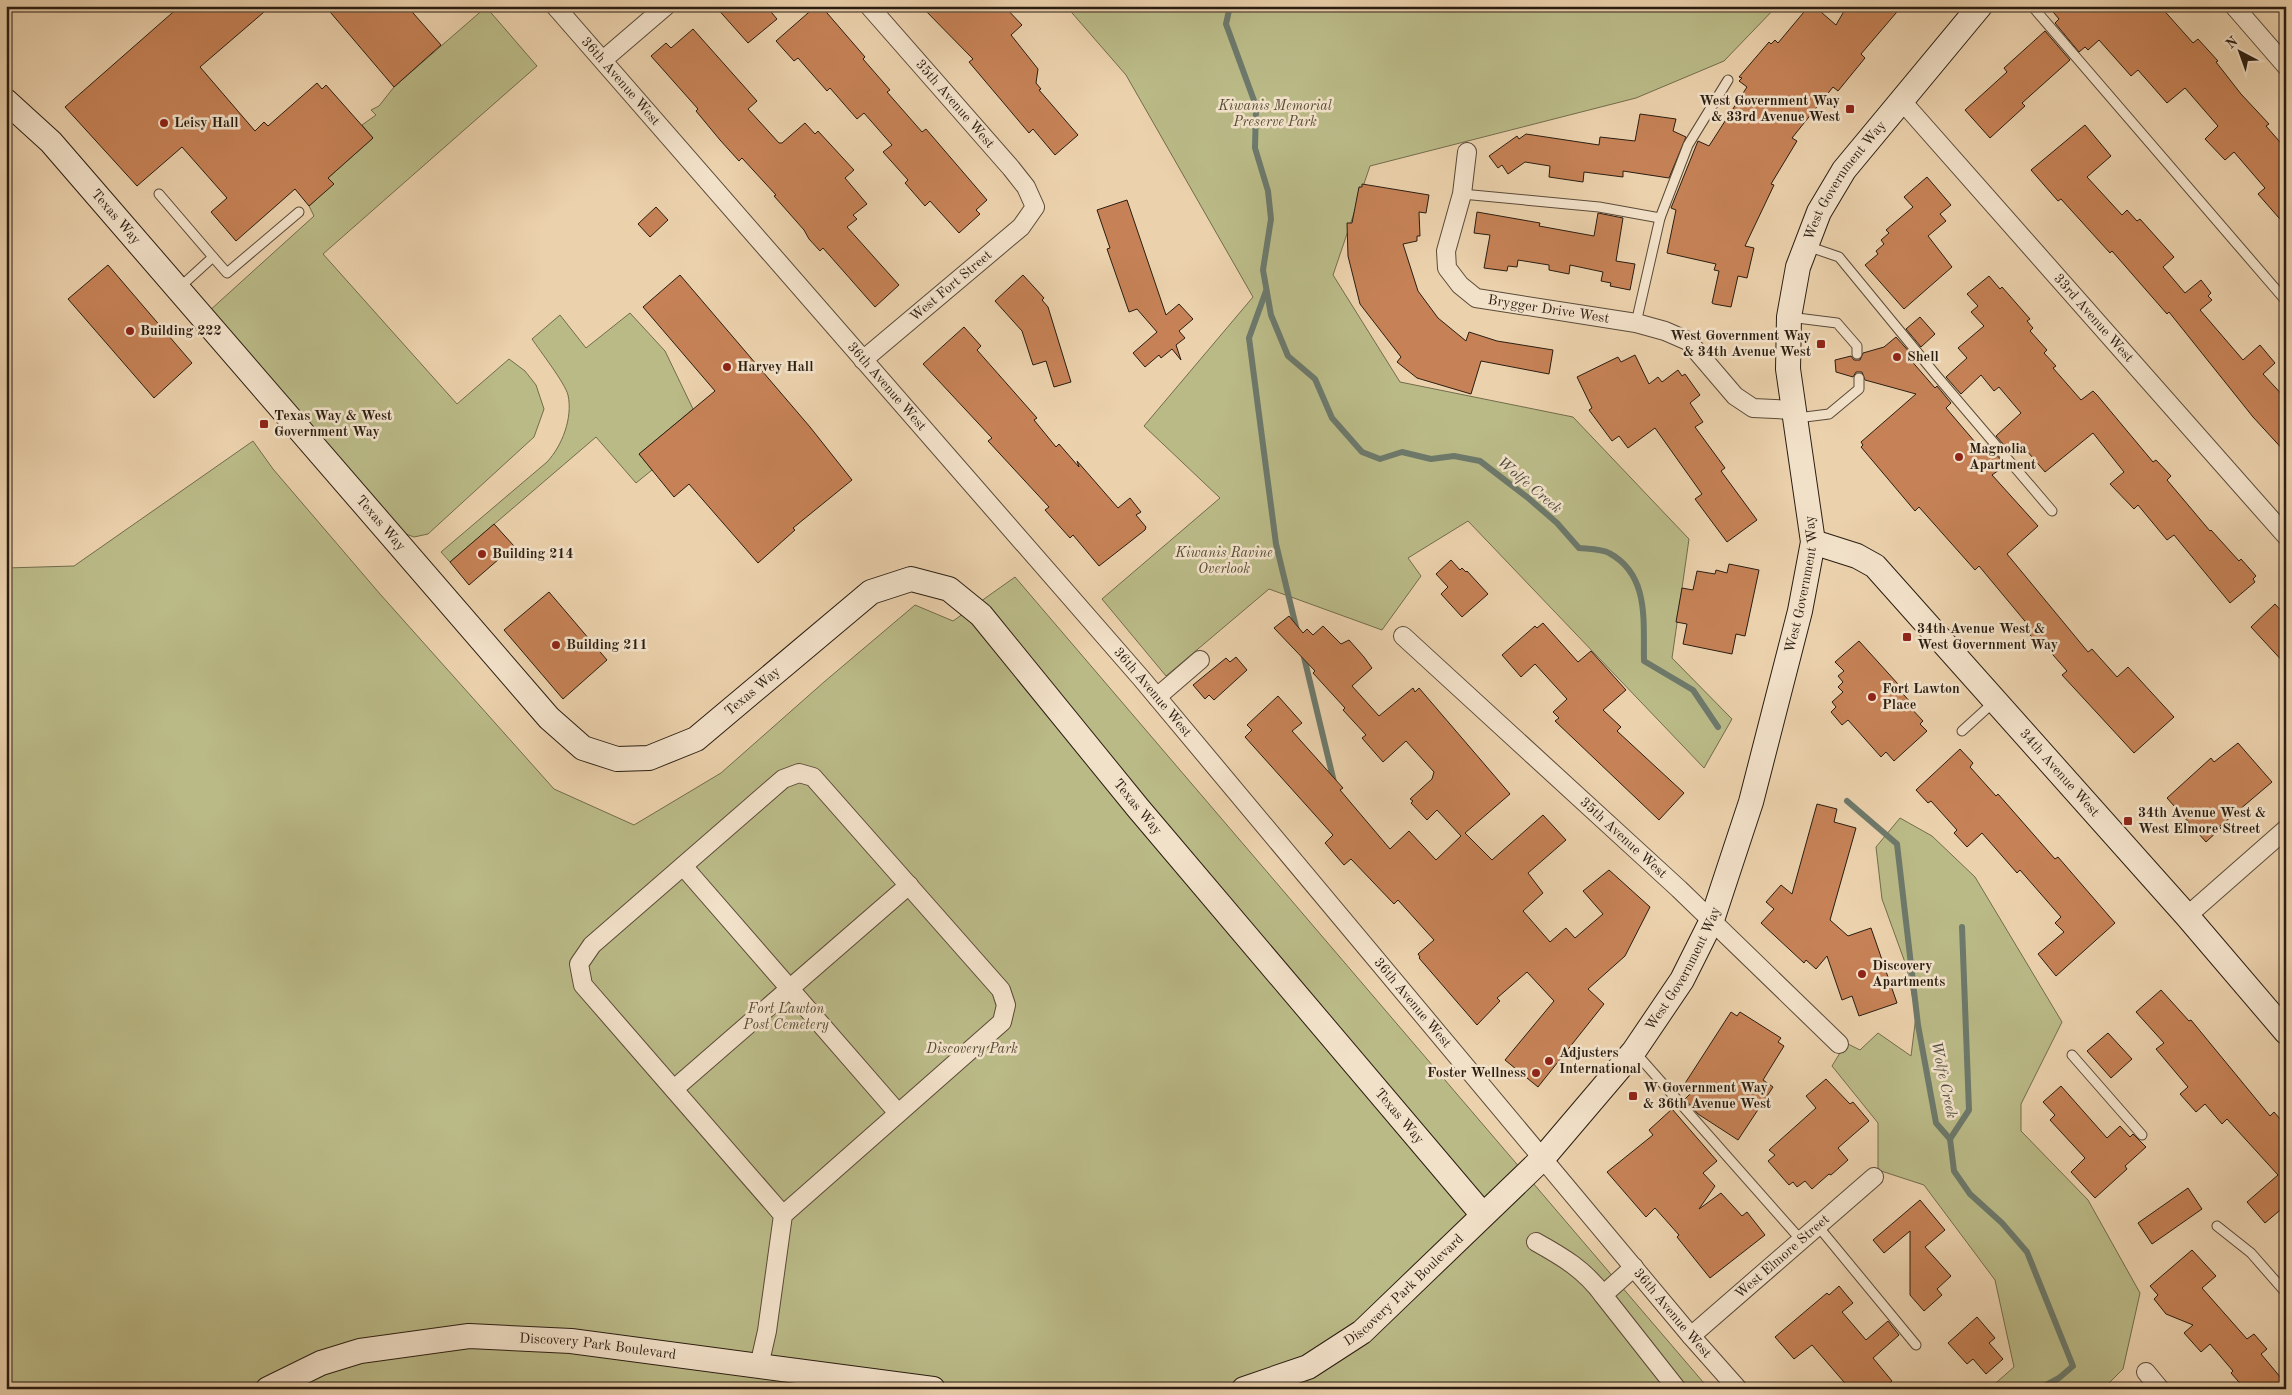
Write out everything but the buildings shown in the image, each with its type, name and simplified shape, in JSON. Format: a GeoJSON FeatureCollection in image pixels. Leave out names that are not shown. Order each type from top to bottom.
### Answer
{"type":"FeatureCollection","features":[{"type":"Feature","properties":{"kind":"street","name":"36th Avenue West"},"geometry":{"type":"LineString","coordinates":[[555,6],[1157,697],[1691,1336],[1738,1389]]}},
{"type":"Feature","properties":{"kind":"street"},"geometry":{"type":"LineString","coordinates":[[603,60],[666,6]]}},
{"type":"Feature","properties":{"kind":"street","name":"35th Avenue West"},"geometry":{"type":"LineString","coordinates":[[869,6],[1011,168],[1026,187],[1035,206]]}},
{"type":"Feature","properties":{"kind":"street","name":"West Government Way"},"geometry":{"type":"LineString","coordinates":[[1543,1158],[1634,1051],[1682,980],[1712,920],[1751,802],[1800,611],[1813,542],[1788,369],[1789,317],[1804,245],[1819,212],[1844,170],[1980,6]]}},
{"type":"Feature","properties":{"kind":"street"},"geometry":{"type":"LineString","coordinates":[[2234,6],[2286,66]]}},
{"type":"Feature","properties":{"kind":"street","name":"33rd Avenue West"},"geometry":{"type":"LineString","coordinates":[[1901,100],[2286,536]]}},
{"type":"Feature","properties":{"kind":"street","name":"Texas Way"},"geometry":{"type":"LineString","coordinates":[[6,102],[51,142],[549,718],[583,748],[617,759],[649,758],[696,738],[871,592],[911,579],[949,589],[981,615],[1138,808],[1483,1215]]}},
{"type":"Feature","properties":{"kind":"street","name":"Brygger Drive West"},"geometry":{"type":"LineString","coordinates":[[1467,152],[1462,194],[1446,251],[1447,268],[1460,285],[1471,294],[1476,298],[1636,323],[1665,330],[1688,341],[1735,396],[1753,408],[1794,414]]}},
{"type":"Feature","properties":{"kind":"street","name":"West Fort Street"},"geometry":{"type":"LineString","coordinates":[[863,360],[1021,227],[1035,206]]}},
{"type":"Feature","properties":{"kind":"street","name":"34th Avenue West"},"geometry":{"type":"LineString","coordinates":[[1813,542],[1857,556],[1875,566],[2187,916],[2286,1032]]}},
{"type":"Feature","properties":{"kind":"street","name":"35th Avenue West"},"geometry":{"type":"LineString","coordinates":[[1403,636],[1712,920],[1839,1044]]}},
{"type":"Feature","properties":{"kind":"street"},"geometry":{"type":"LineString","coordinates":[[1157,697],[1200,660]]}},
{"type":"Feature","properties":{"kind":"street"},"geometry":{"type":"LineString","coordinates":[[759,1366],[767,1330],[783,1214],[1002,1022],[1006,1005],[1001,990],[813,777],[799,773],[782,779],[592,945],[579,964],[584,984],[783,1214]]}},
{"type":"Feature","properties":{"kind":"street"},"geometry":{"type":"LineString","coordinates":[[2187,916],[2286,829]]}},
{"type":"Feature","properties":{"kind":"street"},"geometry":{"type":"LineString","coordinates":[[683,866],[898,1113]]}},
{"type":"Feature","properties":{"kind":"street"},"geometry":{"type":"LineString","coordinates":[[674,1089],[909,885]]}},
{"type":"Feature","properties":{"kind":"street","name":"Discovery Park Boulevard"},"geometry":{"type":"LineString","coordinates":[[1244,1389],[1308,1367],[1362,1332],[1543,1158]]}},
{"type":"Feature","properties":{"kind":"street","name":"West Elmore Street"},"geometry":{"type":"LineString","coordinates":[[1691,1336],[1874,1177]]}},
{"type":"Feature","properties":{"kind":"street"},"geometry":{"type":"LineString","coordinates":[[1536,1242],[1571,1262],[1587,1275],[1677,1389]]}},
{"type":"Feature","properties":{"kind":"street"},"geometry":{"type":"LineString","coordinates":[[1603,1295],[1634,1267]]}},
{"type":"Feature","properties":{"kind":"street","name":"Discovery Park Boulevard"},"geometry":{"type":"LineString","coordinates":[[268,1389],[321,1363],[360,1351],[469,1336],[571,1341],[933,1389]]}},
{"type":"Feature","properties":{"kind":"street"},"geometry":{"type":"LineString","coordinates":[[2146,1372],[2160,1389]]}},
{"type":"Feature","properties":{"kind":"lane"},"geometry":{"type":"LineString","coordinates":[[2032,6],[2286,301]]}},
{"type":"Feature","properties":{"kind":"lane"},"geometry":{"type":"LineString","coordinates":[[1636,323],[1660,218],[1688,145],[1728,80]]}},
{"type":"Feature","properties":{"kind":"lane"},"geometry":{"type":"LineString","coordinates":[[159,194],[227,273],[299,212]]}},
{"type":"Feature","properties":{"kind":"lane"},"geometry":{"type":"LineString","coordinates":[[1462,194],[1599,207],[1660,218]]}},
{"type":"Feature","properties":{"kind":"lane"},"geometry":{"type":"LineString","coordinates":[[1804,245],[1839,257],[1936,376],[2052,511]]}},
{"type":"Feature","properties":{"kind":"lane"},"geometry":{"type":"LineString","coordinates":[[177,289],[213,257]]}},
{"type":"Feature","properties":{"kind":"lane"},"geometry":{"type":"LineString","coordinates":[[1789,317],[1837,323],[1857,346],[1857,354]]}},
{"type":"Feature","properties":{"kind":"lane"},"geometry":{"type":"LineString","coordinates":[[1794,414],[1829,414],[1859,389],[1858,378]]}},
{"type":"Feature","properties":{"kind":"lane"},"geometry":{"type":"LineString","coordinates":[[1962,731],[1995,701]]}},
{"type":"Feature","properties":{"kind":"lane"},"geometry":{"type":"LineString","coordinates":[[1634,1051],[1801,1240]]}},
{"type":"Feature","properties":{"kind":"lane"},"geometry":{"type":"LineString","coordinates":[[2072,1055],[2142,1135]]}},
{"type":"Feature","properties":{"kind":"lane"},"geometry":{"type":"LineString","coordinates":[[1817,1226],[1916,1346]]}},
{"type":"Feature","properties":{"kind":"lane"},"geometry":{"type":"LineString","coordinates":[[2217,1226],[2251,1253],[2286,1293]]}},
{"type":"Feature","properties":{"kind":"green space","name":"Kiwanis Memorial Preserve Park"},"geometry":{"type":"Polygon","coordinates":[[[1066,6],[1777,6],[1724,61],[1636,98],[1370,166],[1333,275],[1400,382],[1573,417],[1689,539],[1672,658],[1732,719],[1704,768],[1468,521],[1408,558],[1421,576],[1382,630],[1269,589],[1166,676],[1102,599],[1220,498],[1144,426],[1253,297],[1126,75],[1066,6]]]}},
{"type":"Feature","properties":{"kind":"green space"},"geometry":{"type":"Polygon","coordinates":[[[486,7],[537,66],[323,254],[457,404],[509,359],[525,371],[536,385],[544,409],[534,437],[428,534],[414,537],[398,531],[208,312],[314,216],[309,206],[333,184],[328,178],[373,138],[362,125],[376,115],[371,110],[379,106],[394,87],[486,7]]]}},
{"type":"Feature","properties":{"kind":"green space"},"geometry":{"type":"Polygon","coordinates":[[[630,313],[665,351],[693,409],[639,454],[652,470],[636,483],[596,437],[450,562],[441,552],[547,462],[562,440],[568,422],[568,395],[557,375],[532,339],[560,315],[586,348],[630,313]]]}},
{"type":"Feature","properties":{"kind":"green space","name":"Discovery Park"},"geometry":{"type":"Polygon","coordinates":[[[253,441],[273,469],[380,594],[554,789],[634,825],[721,773],[915,605],[953,621],[1015,577],[1709,1389],[6,1389],[6,568],[74,566],[253,441]]]}},
{"type":"Feature","properties":{"kind":"green space"},"geometry":{"type":"Polygon","coordinates":[[[1900,818],[1932,836],[1975,877],[2062,1022],[2021,1104],[2021,1131],[2088,1200],[2140,1293],[2123,1369],[2103,1389],[1989,1389],[2014,1367],[1995,1280],[1924,1185],[1878,1170],[1878,1123],[1832,1066],[1846,1043],[1860,1050],[1878,1033],[1911,1056],[1916,1016],[1907,968],[1882,899],[1876,847],[1900,818]]]}},
{"type":"Feature","properties":{"kind":"waterway","name":"Wolfe Creek"},"geometry":{"type":"LineString","coordinates":[[1230,6],[1226,24],[1256,106],[1255,148],[1268,191],[1271,219],[1263,270],[1271,315],[1288,356],[1315,379],[1332,418],[1362,452],[1380,459],[1402,452],[1431,459],[1454,456],[1480,461],[1557,523],[1579,548],[1606,552],[1622,562],[1632,574],[1642,601],[1644,661],[1693,690],[1718,727]]}},
{"type":"Feature","properties":{"kind":"waterway"},"geometry":{"type":"LineString","coordinates":[[1266,291],[1249,338],[1276,544],[1297,631]]}},
{"type":"Feature","properties":{"kind":"waterway"},"geometry":{"type":"LineString","coordinates":[[1303,653],[1334,782]]}},
{"type":"Feature","properties":{"kind":"waterway","name":"Wolfe Creek"},"geometry":{"type":"LineString","coordinates":[[1847,801],[1897,844],[1918,1025],[1936,1123],[1950,1139],[1954,1171],[1970,1194],[2002,1223],[2027,1252],[2073,1366],[2059,1378],[2039,1389]]}},
{"type":"Feature","properties":{"kind":"waterway"},"geometry":{"type":"LineString","coordinates":[[1950,1139],[1969,1110],[1962,927]]}},
{"type":"Feature","properties":{"kind":"place","name":"West Government Way & 33rd Avenue West"},"geometry":{"type":"Point","coordinates":[1850,109]}},
{"type":"Feature","properties":{"kind":"place","name":"Leisy Hall"},"geometry":{"type":"Point","coordinates":[164,123]}},
{"type":"Feature","properties":{"kind":"place","name":"Building 222"},"geometry":{"type":"Point","coordinates":[130,331]}},
{"type":"Feature","properties":{"kind":"place","name":"West Government Way & 34th Avenue West"},"geometry":{"type":"Point","coordinates":[1821,344]}},
{"type":"Feature","properties":{"kind":"place","name":"Shell"},"geometry":{"type":"Point","coordinates":[1897,357]}},
{"type":"Feature","properties":{"kind":"place","name":"Harvey Hall"},"geometry":{"type":"Point","coordinates":[727,367]}},
{"type":"Feature","properties":{"kind":"place","name":"Texas Way & West Government Way"},"geometry":{"type":"Point","coordinates":[264,424]}},
{"type":"Feature","properties":{"kind":"place","name":"Magnolia Apartment"},"geometry":{"type":"Point","coordinates":[1959,457]}},
{"type":"Feature","properties":{"kind":"place","name":"Building 214"},"geometry":{"type":"Point","coordinates":[482,554]}},
{"type":"Feature","properties":{"kind":"place","name":"34th Avenue West & West Government Way"},"geometry":{"type":"Point","coordinates":[1907,637]}},
{"type":"Feature","properties":{"kind":"place","name":"Building 211"},"geometry":{"type":"Point","coordinates":[556,645]}},
{"type":"Feature","properties":{"kind":"place","name":"Fort Lawton Place"},"geometry":{"type":"Point","coordinates":[1872,697]}},
{"type":"Feature","properties":{"kind":"place","name":"34th Avenue West & West Elmore Street"},"geometry":{"type":"Point","coordinates":[2128,821]}},
{"type":"Feature","properties":{"kind":"place","name":"Discovery Apartments"},"geometry":{"type":"Point","coordinates":[1862,974]}},
{"type":"Feature","properties":{"kind":"place","name":"Adjusters International"},"geometry":{"type":"Point","coordinates":[1549,1061]}},
{"type":"Feature","properties":{"kind":"place","name":"Foster Wellness"},"geometry":{"type":"Point","coordinates":[1536,1073]}},
{"type":"Feature","properties":{"kind":"place","name":"W Government Way & 36th Avenue West"},"geometry":{"type":"Point","coordinates":[1633,1096]}},
{"type":"Feature","properties":{"kind":"park label","name":"Kiwanis Ravine Overlook"},"geometry":{"type":"Point","coordinates":[1224,562]}},
{"type":"Feature","properties":{"kind":"park label","name":"Fort Lawton Post Cemetery"},"geometry":{"type":"Point","coordinates":[786,1018]}}]}
